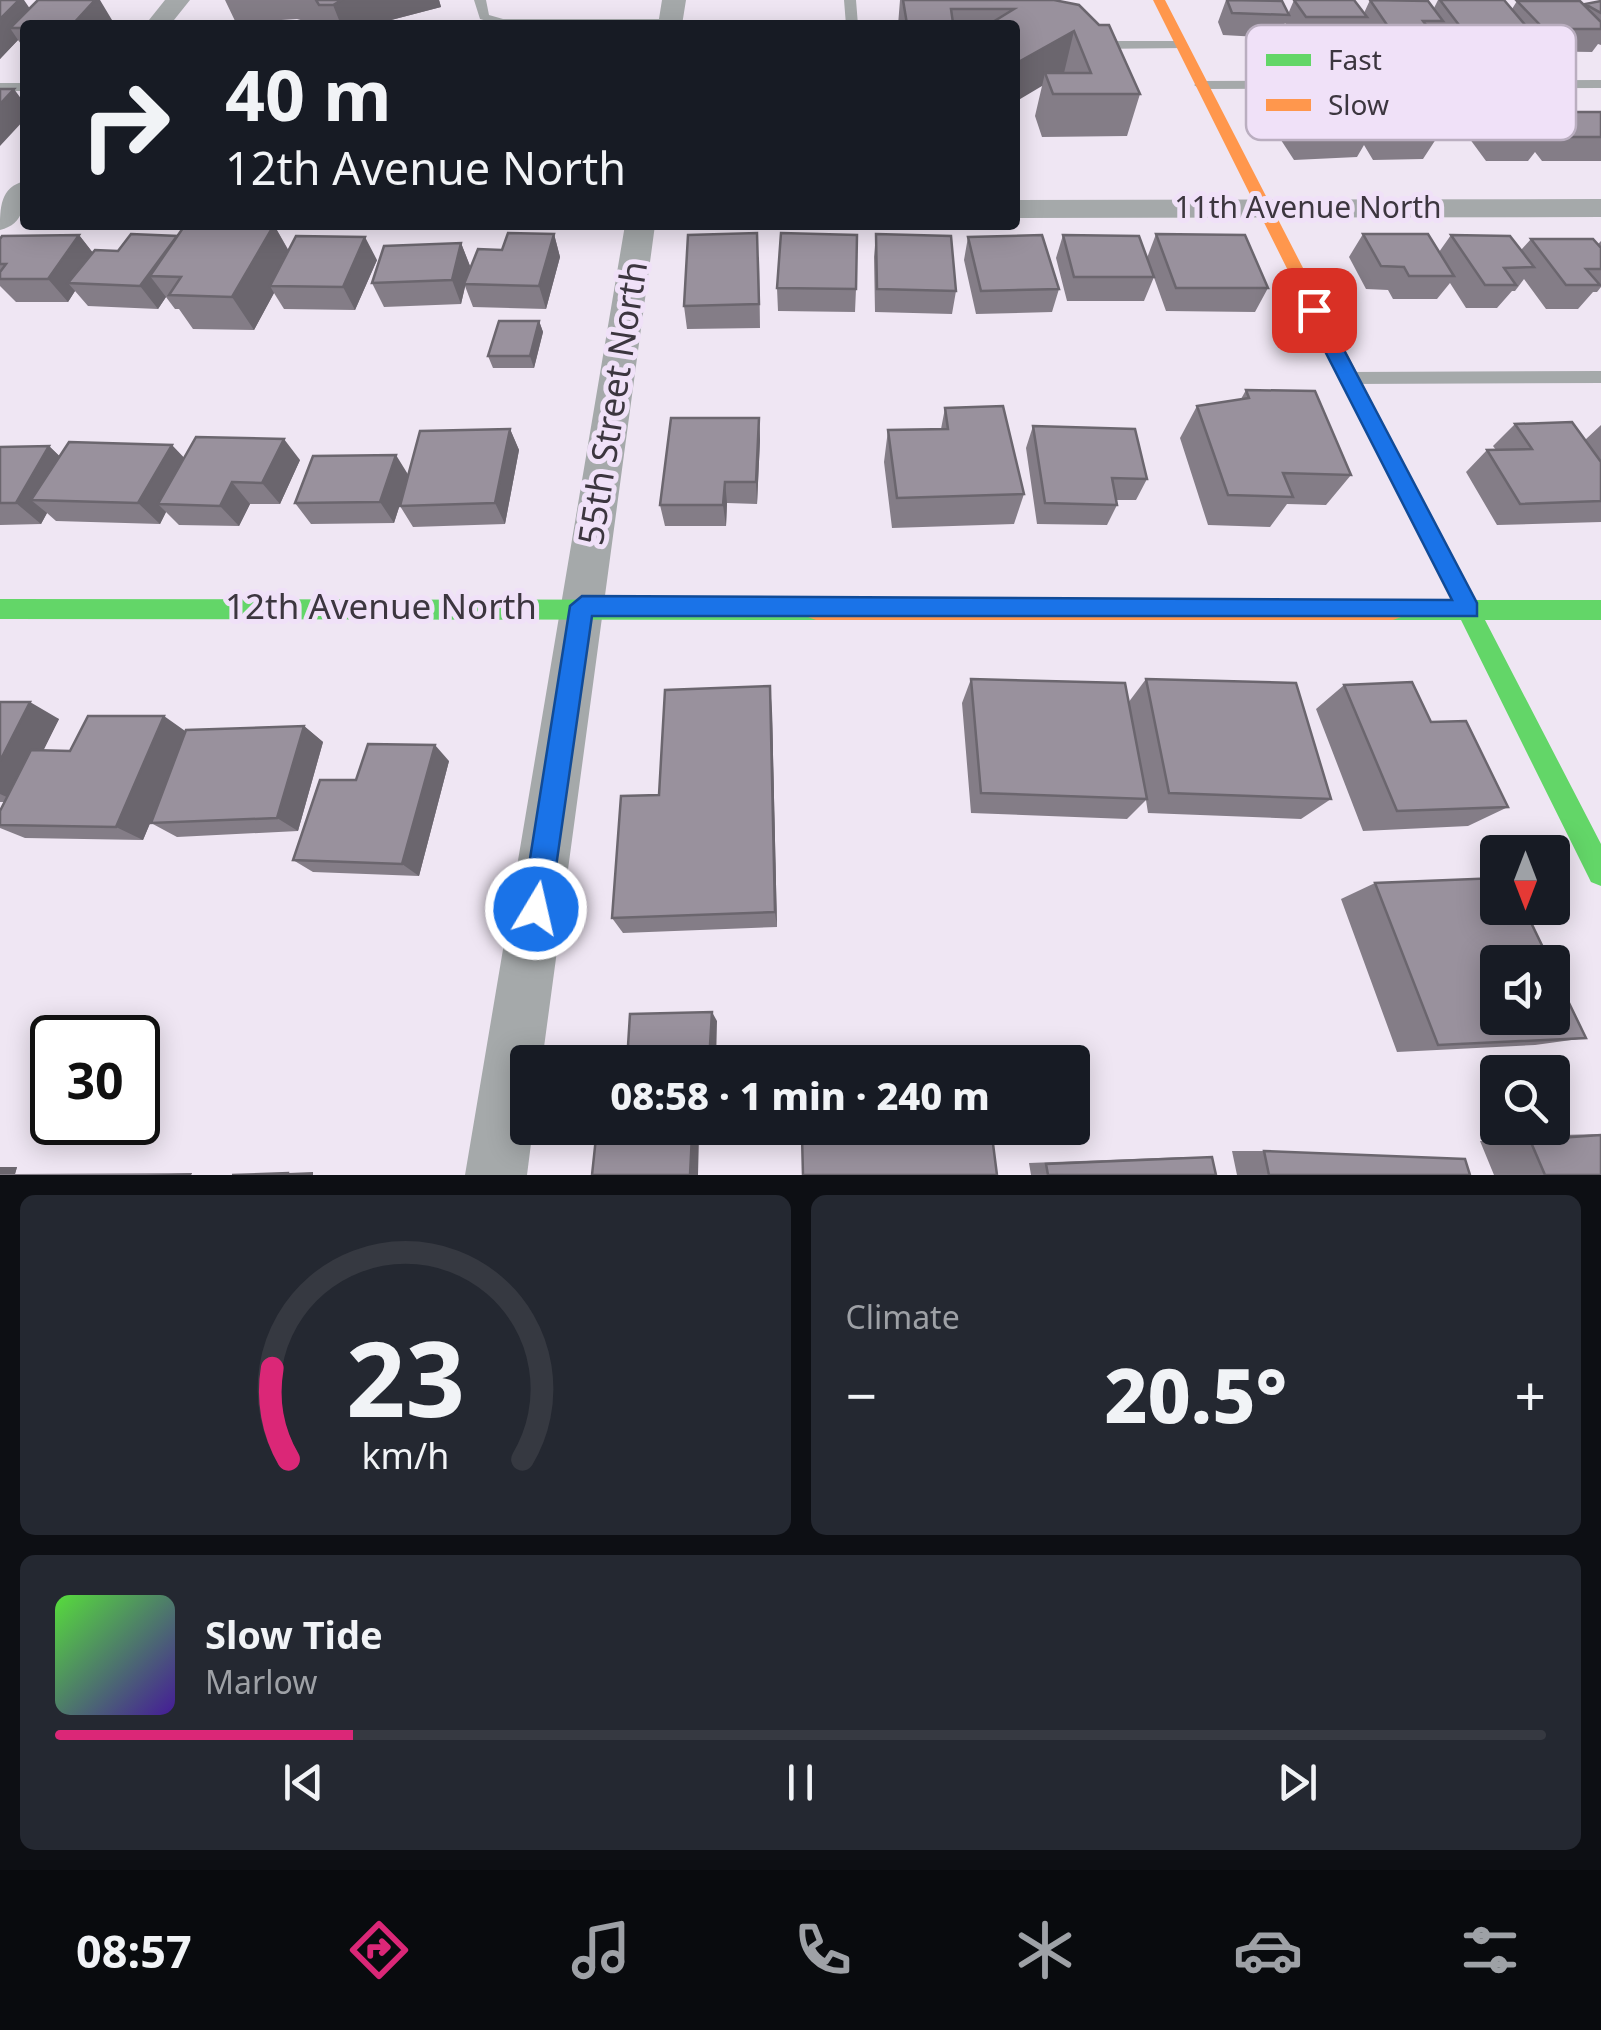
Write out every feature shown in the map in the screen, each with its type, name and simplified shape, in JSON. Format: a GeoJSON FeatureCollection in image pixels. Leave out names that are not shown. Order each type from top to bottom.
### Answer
{"type":"FeatureCollection","features":[{"type":"Feature","properties":{"kind":"street"},"geometry":{"type":"LineString","coordinates":[[162,20],[178,0]]}},
{"type":"Feature","properties":{"kind":"street"},"geometry":{"type":"LineString","coordinates":[[1158,0],[1260,208],[1601,872]]}},
{"type":"Feature","properties":{"kind":"street","name":"11th Avenue North"},"geometry":{"type":"LineString","coordinates":[[1020,209],[1601,208]]}},
{"type":"Feature","properties":{"kind":"street","name":"55th Street North"},"geometry":{"type":"LineString","coordinates":[[496,1175],[639,230]]}},
{"type":"Feature","properties":{"kind":"street","name":"12th Avenue North"},"geometry":{"type":"LineString","coordinates":[[0,608],[1601,610]]}},
{"type":"Feature","properties":{"kind":"lane"},"geometry":{"type":"LineString","coordinates":[[480,0],[484,16],[497,20]]}},
{"type":"Feature","properties":{"kind":"lane"},"geometry":{"type":"LineString","coordinates":[[559,20],[671,16]]}},
{"type":"Feature","properties":{"kind":"lane"},"geometry":{"type":"LineString","coordinates":[[1084,42],[1181,45]]}},
{"type":"Feature","properties":{"kind":"lane"},"geometry":{"type":"LineString","coordinates":[[1576,84],[1601,84]]}},
{"type":"Feature","properties":{"kind":"lane"},"geometry":{"type":"LineString","coordinates":[[1200,85],[1246,85]]}},
{"type":"Feature","properties":{"kind":"lane"},"geometry":{"type":"LineString","coordinates":[[1349,378],[1601,377]]}},
{"type":"Feature","properties":{"kind":"building"},"geometry":{"type":"Polygon","coordinates":[[[0,0],[19,0],[0,19],[0,0]]]}},
{"type":"Feature","properties":{"kind":"building"},"geometry":{"type":"Polygon","coordinates":[[[38,0],[95,0],[77,20],[20,20],[20,28],[10,28],[38,0]]]}},
{"type":"Feature","properties":{"kind":"building"},"geometry":{"type":"Polygon","coordinates":[[[316,0],[342,0],[319,5],[316,0]]]}},
{"type":"Feature","properties":{"kind":"building"},"geometry":{"type":"Polygon","coordinates":[[[903,0],[1054,0],[1079,5],[1099,25],[1109,25],[1140,94],[1053,94],[1045,73],[1091,73],[1074,31],[1020,61],[1020,20],[996,20],[1014,9],[951,9],[953,20],[906,20],[903,0]]]}},
{"type":"Feature","properties":{"kind":"building"},"geometry":{"type":"Polygon","coordinates":[[[1227,0],[1282,1],[1289,15],[1232,13],[1227,0]]]}},
{"type":"Feature","properties":{"kind":"building"},"geometry":{"type":"Polygon","coordinates":[[[1294,0],[1354,0],[1367,17],[1306,17],[1294,0]]]}},
{"type":"Feature","properties":{"kind":"building"},"geometry":{"type":"Polygon","coordinates":[[[1370,0],[1428,1],[1443,21],[1423,21],[1426,25],[1387,25],[1370,0]]]}},
{"type":"Feature","properties":{"kind":"building"},"geometry":{"type":"Polygon","coordinates":[[[1440,0],[1504,0],[1525,25],[1459,25],[1440,0]]]}},
{"type":"Feature","properties":{"kind":"building"},"geometry":{"type":"Polygon","coordinates":[[[1517,1],[1580,1],[1601,22],[1601,29],[1576,29],[1576,25],[1540,25],[1517,1]]]}},
{"type":"Feature","properties":{"kind":"building"},"geometry":{"type":"Polygon","coordinates":[[[1601,1],[1601,13],[1585,4],[1601,1]]]}},
{"type":"Feature","properties":{"kind":"building"},"geometry":{"type":"Polygon","coordinates":[[[0,89],[14,89],[0,104],[0,89]]]}},
{"type":"Feature","properties":{"kind":"building"},"geometry":{"type":"Polygon","coordinates":[[[1576,112],[1601,112],[1601,137],[1576,137],[1576,112]]]}},
{"type":"Feature","properties":{"kind":"building"},"geometry":{"type":"Polygon","coordinates":[[[182,230],[271,230],[232,297],[169,295],[181,277],[150,276],[182,230]]]}},
{"type":"Feature","properties":{"kind":"building"},"geometry":{"type":"Polygon","coordinates":[[[508,233],[554,234],[539,286],[464,284],[478,249],[502,250],[508,233]]]}},
{"type":"Feature","properties":{"kind":"building"},"geometry":{"type":"Polygon","coordinates":[[[757,233],[759,304],[684,306],[688,235],[757,233]]]}},
{"type":"Feature","properties":{"kind":"building"},"geometry":{"type":"Polygon","coordinates":[[[781,233],[857,235],[856,289],[777,288],[781,233]]]}},
{"type":"Feature","properties":{"kind":"building"},"geometry":{"type":"Polygon","coordinates":[[[131,234],[177,236],[140,286],[68,283],[95,250],[118,251],[131,234]]]}},
{"type":"Feature","properties":{"kind":"building"},"geometry":{"type":"Polygon","coordinates":[[[876,234],[951,236],[956,291],[877,289],[876,234]]]}},
{"type":"Feature","properties":{"kind":"building"},"geometry":{"type":"Polygon","coordinates":[[[1156,234],[1245,235],[1268,288],[1176,288],[1156,234]]]}},
{"type":"Feature","properties":{"kind":"building"},"geometry":{"type":"Polygon","coordinates":[[[1363,234],[1428,234],[1454,276],[1409,276],[1404,267],[1381,266],[1363,234]]]}},
{"type":"Feature","properties":{"kind":"building"},"geometry":{"type":"Polygon","coordinates":[[[79,235],[48,279],[0,279],[6,264],[0,264],[2,236],[79,235]]]}},
{"type":"Feature","properties":{"kind":"building"},"geometry":{"type":"Polygon","coordinates":[[[1042,235],[1059,289],[981,291],[968,237],[1042,235]]]}},
{"type":"Feature","properties":{"kind":"building"},"geometry":{"type":"Polygon","coordinates":[[[1063,235],[1139,236],[1154,277],[1074,277],[1063,235]]]}},
{"type":"Feature","properties":{"kind":"building"},"geometry":{"type":"Polygon","coordinates":[[[1451,235],[1510,236],[1534,267],[1504,268],[1516,285],[1485,285],[1451,235]]]}},
{"type":"Feature","properties":{"kind":"building"},"geometry":{"type":"Polygon","coordinates":[[[296,236],[365,237],[343,287],[270,286],[296,236]]]}},
{"type":"Feature","properties":{"kind":"building"},"geometry":{"type":"Polygon","coordinates":[[[1531,239],[1593,239],[1601,248],[1601,269],[1586,269],[1600,285],[1566,285],[1531,239]]]}},
{"type":"Feature","properties":{"kind":"building"},"geometry":{"type":"Polygon","coordinates":[[[461,243],[452,280],[372,283],[384,246],[461,243]]]}},
{"type":"Feature","properties":{"kind":"building"},"geometry":{"type":"Polygon","coordinates":[[[499,321],[539,321],[530,356],[488,356],[499,321]]]}},
{"type":"Feature","properties":{"kind":"building"},"geometry":{"type":"Polygon","coordinates":[[[1246,390],[1315,391],[1351,475],[1283,473],[1293,497],[1228,495],[1197,406],[1249,398],[1246,390]]]}},
{"type":"Feature","properties":{"kind":"building"},"geometry":{"type":"Polygon","coordinates":[[[1003,406],[1024,494],[897,498],[888,430],[948,429],[945,408],[1003,406]]]}},
{"type":"Feature","properties":{"kind":"building"},"geometry":{"type":"Polygon","coordinates":[[[671,418],[759,418],[756,482],[725,482],[723,505],[660,505],[671,418]]]}},
{"type":"Feature","properties":{"kind":"building"},"geometry":{"type":"Polygon","coordinates":[[[1572,422],[1601,462],[1601,501],[1520,504],[1487,450],[1532,449],[1515,424],[1572,422]]]}},
{"type":"Feature","properties":{"kind":"building"},"geometry":{"type":"Polygon","coordinates":[[[1033,426],[1135,429],[1147,479],[1112,478],[1117,505],[1045,503],[1033,426]]]}},
{"type":"Feature","properties":{"kind":"building"},"geometry":{"type":"Polygon","coordinates":[[[510,429],[495,503],[400,506],[420,431],[510,429]]]}},
{"type":"Feature","properties":{"kind":"building"},"geometry":{"type":"Polygon","coordinates":[[[196,437],[284,439],[262,483],[232,482],[220,506],[158,504],[196,437]]]}},
{"type":"Feature","properties":{"kind":"building"},"geometry":{"type":"Polygon","coordinates":[[[69,442],[172,445],[138,503],[31,500],[69,442]]]}},
{"type":"Feature","properties":{"kind":"building"},"geometry":{"type":"Polygon","coordinates":[[[49,446],[16,503],[0,503],[0,447],[49,446]]]}},
{"type":"Feature","properties":{"kind":"building"},"geometry":{"type":"Polygon","coordinates":[[[396,455],[380,502],[295,503],[313,456],[396,455]]]}},
{"type":"Feature","properties":{"kind":"building"},"geometry":{"type":"Polygon","coordinates":[[[971,679],[1125,683],[1147,799],[981,793],[971,679]]]}},
{"type":"Feature","properties":{"kind":"building"},"geometry":{"type":"Polygon","coordinates":[[[1146,679],[1296,683],[1331,799],[1169,793],[1146,679]]]}},
{"type":"Feature","properties":{"kind":"building"},"geometry":{"type":"Polygon","coordinates":[[[1412,682],[1431,722],[1466,721],[1508,807],[1397,811],[1344,685],[1412,682]]]}},
{"type":"Feature","properties":{"kind":"building"},"geometry":{"type":"Polygon","coordinates":[[[770,686],[775,912],[612,918],[621,796],[659,795],[665,690],[770,686]]]}},
{"type":"Feature","properties":{"kind":"building"},"geometry":{"type":"Polygon","coordinates":[[[0,702],[30,702],[0,761],[0,702]]]}},
{"type":"Feature","properties":{"kind":"building"},"geometry":{"type":"Polygon","coordinates":[[[88,716],[164,716],[116,827],[0,825],[0,811],[31,750],[70,751],[88,716]]]}},
{"type":"Feature","properties":{"kind":"building"},"geometry":{"type":"Polygon","coordinates":[[[304,726],[277,818],[151,823],[186,730],[304,726]]]}},
{"type":"Feature","properties":{"kind":"building"},"geometry":{"type":"Polygon","coordinates":[[[368,744],[435,745],[402,864],[293,860],[320,780],[356,780],[368,744]]]}},
{"type":"Feature","properties":{"kind":"building"},"geometry":{"type":"Polygon","coordinates":[[[1480,879],[1480,925],[1532,925],[1542,945],[1480,945],[1480,1035],[1570,1035],[1570,1005],[1586,1038],[1438,1045],[1375,883],[1480,879]]]}},
{"type":"Feature","properties":{"kind":"building"},"geometry":{"type":"Polygon","coordinates":[[[712,1012],[710,1045],[628,1045],[630,1014],[712,1012]]]}},
{"type":"Feature","properties":{"kind":"building"},"geometry":{"type":"Polygon","coordinates":[[[1601,1135],[1601,1175],[1545,1175],[1532,1145],[1570,1145],[1570,1137],[1601,1135]]]}},
{"type":"Feature","properties":{"kind":"building"},"geometry":{"type":"Polygon","coordinates":[[[595,1145],[692,1145],[690,1175],[592,1175],[595,1145]]]}},
{"type":"Feature","properties":{"kind":"building"},"geometry":{"type":"Polygon","coordinates":[[[802,1145],[993,1145],[997,1175],[803,1175],[802,1145]]]}},
{"type":"Feature","properties":{"kind":"building"},"geometry":{"type":"Polygon","coordinates":[[[1264,1151],[1465,1159],[1470,1175],[1269,1175],[1264,1151]]]}},
{"type":"Feature","properties":{"kind":"building"},"geometry":{"type":"Polygon","coordinates":[[[1212,1157],[1216,1175],[1048,1175],[1046,1164],[1212,1157]]]}},
{"type":"Feature","properties":{"kind":"traffic: fast"},"geometry":{"type":"LineString","coordinates":[[1411,497],[1601,872]]}},
{"type":"Feature","properties":{"kind":"traffic: fast"},"geometry":{"type":"LineString","coordinates":[[0,609],[816,610]]}},
{"type":"Feature","properties":{"kind":"traffic: fast"},"geometry":{"type":"LineString","coordinates":[[1393,610],[1601,610]]}},
{"type":"Feature","properties":{"kind":"traffic: slow"},"geometry":{"type":"LineString","coordinates":[[1159,0],[1411,497]]}},
{"type":"Feature","properties":{"kind":"traffic: slow"},"geometry":{"type":"LineString","coordinates":[[816,610],[1393,610]]}},
{"type":"Feature","properties":{"kind":"route"},"geometry":{"type":"LineString","coordinates":[[536,909],[582,606],[1469,610],[1314,310]]}}]}
